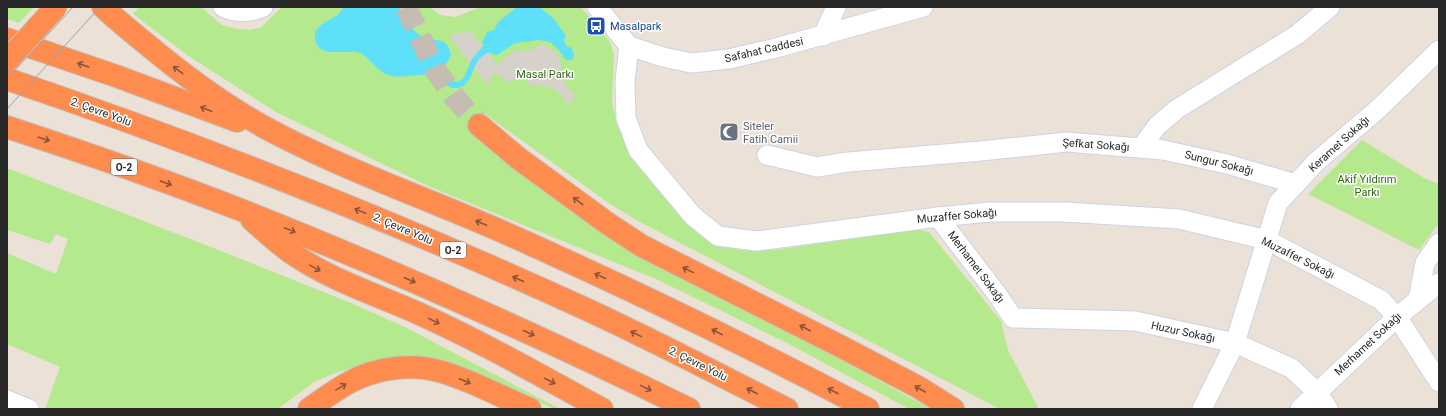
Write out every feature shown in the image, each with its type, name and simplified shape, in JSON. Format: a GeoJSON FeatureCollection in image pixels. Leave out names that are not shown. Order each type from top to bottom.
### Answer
{"type":"FeatureCollection","features":[{"type":"Feature","properties":{"kind":"highway"},"geometry":{"type":"LineString","coordinates":[[56,7],[7,61],[68,89],[109,114]]}},
{"type":"Feature","properties":{"kind":"highway"},"geometry":{"type":"LineString","coordinates":[[104,7],[123,25],[176,69],[240,112],[282,137]]}},
{"type":"Feature","properties":{"kind":"highway"},"geometry":{"type":"LineString","coordinates":[[7,39],[116,76],[282,137],[502,232],[672,310],[868,409]]}},
{"type":"Feature","properties":{"kind":"highway","name":"2. Çevre Yolu"},"geometry":{"type":"LineString","coordinates":[[7,79],[109,114],[263,172],[390,223],[586,309],[787,409]]}},
{"type":"Feature","properties":{"kind":"highway"},"geometry":{"type":"LineString","coordinates":[[479,125],[518,158],[607,223],[642,246],[840,346],[918,388],[953,409]]}},
{"type":"Feature","properties":{"kind":"highway","name":"O-2"},"geometry":{"type":"LineString","coordinates":[[7,127],[67,147],[241,210],[459,301],[575,354],[689,409]]}},
{"type":"Feature","properties":{"kind":"highway"},"geometry":{"type":"LineString","coordinates":[[241,210],[280,246],[314,267],[423,315],[489,348],[602,409]]}},
{"type":"Feature","properties":{"kind":"highway"},"geometry":{"type":"LineString","coordinates":[[309,409],[351,381],[375,372],[398,368],[417,367],[454,376],[530,409]]}},
{"type":"Feature","properties":{"kind":"street"},"geometry":{"type":"LineString","coordinates":[[223,7],[231,11],[249,11],[263,7]]}},
{"type":"Feature","properties":{"kind":"street"},"geometry":{"type":"LineString","coordinates":[[597,7],[629,46]]}},
{"type":"Feature","properties":{"kind":"street"},"geometry":{"type":"LineString","coordinates":[[823,36],[836,7]]}},
{"type":"Feature","properties":{"kind":"street","name":"Safahat Caddesi"},"geometry":{"type":"LineString","coordinates":[[629,46],[663,57],[691,63],[729,59],[823,36],[923,7]]}},
{"type":"Feature","properties":{"kind":"street","name":"Şefkat Sokağı"},"geometry":{"type":"LineString","coordinates":[[767,156],[817,167],[848,162],[1067,142],[1141,148],[1157,126],[1177,109],[1298,34],[1330,7]]}},
{"type":"Feature","properties":{"kind":"street","name":"Muzaffer Sokağı"},"geometry":{"type":"LineString","coordinates":[[629,46],[625,80],[626,118],[638,150],[693,216],[718,236],[757,241],[938,217],[990,212],[1057,212],[1179,219],[1267,240],[1381,300],[1397,317],[1439,382]]}},
{"type":"Feature","properties":{"kind":"street","name":"Keramet Sokağı"},"geometry":{"type":"LineString","coordinates":[[1202,409],[1236,343],[1278,204],[1316,162],[1376,110],[1439,50]]}},
{"type":"Feature","properties":{"kind":"street","name":"Sungur Sokağı"},"geometry":{"type":"LineString","coordinates":[[1141,148],[1163,150],[1227,164],[1296,184]]}},
{"type":"Feature","properties":{"kind":"street","name":"Merhamet Sokağı"},"geometry":{"type":"LineString","coordinates":[[938,217],[997,294],[1013,318]]}},
{"type":"Feature","properties":{"kind":"street"},"geometry":{"type":"LineString","coordinates":[[1418,300],[1425,263],[1439,243]]}},
{"type":"Feature","properties":{"kind":"street","name":"Merhamet Sokağı"},"geometry":{"type":"LineString","coordinates":[[1300,409],[1397,317],[1439,283]]}},
{"type":"Feature","properties":{"kind":"street","name":"Huzur Sokağı"},"geometry":{"type":"LineString","coordinates":[[1013,318],[1135,321],[1236,343],[1290,368],[1317,392],[1328,409]]}},
{"type":"Feature","properties":{"kind":"street"},"geometry":{"type":"LineString","coordinates":[[7,400],[29,409]]}},
{"type":"Feature","properties":{"kind":"green space"},"geometry":{"type":"Polygon","coordinates":[[[7,7],[34,7],[19,23],[7,19],[7,7]]]}},
{"type":"Feature","properties":{"kind":"green space","name":"Masal Parkı"},"geometry":{"type":"Polygon","coordinates":[[[139,7],[201,7],[222,25],[249,30],[260,28],[282,7],[430,7],[440,15],[456,17],[480,7],[581,7],[610,42],[614,55],[612,100],[617,126],[633,155],[650,180],[686,223],[716,243],[740,250],[775,250],[917,229],[930,233],[1001,321],[1008,350],[1039,409],[1000,409],[638,221],[610,204],[485,114],[468,128],[495,154],[583,219],[931,409],[909,409],[789,344],[658,280],[428,186],[276,112],[190,57],[133,14],[139,7]]]}},
{"type":"Feature","properties":{"kind":"green space","name":"Akif Yıldırım Parkı"},"geometry":{"type":"Polygon","coordinates":[[[1362,140],[1424,178],[1439,184],[1439,223],[1419,250],[1308,194],[1362,140]]]}},
{"type":"Feature","properties":{"kind":"green space"},"geometry":{"type":"Polygon","coordinates":[[[7,168],[351,303],[407,328],[560,409],[555,409],[466,371],[373,362],[335,373],[314,382],[278,409],[45,409],[60,367],[7,344],[7,253],[56,274],[68,239],[56,234],[50,244],[7,230],[7,168]]]}},
{"type":"Feature","properties":{"kind":"shaded area"},"geometry":{"type":"Polygon","coordinates":[[[470,31],[499,66],[502,60],[514,51],[534,50],[537,46],[543,44],[554,50],[559,58],[565,82],[568,88],[575,95],[572,102],[569,105],[553,88],[536,85],[530,86],[526,79],[522,77],[518,77],[509,82],[495,73],[486,84],[449,35],[470,31]]]}},
{"type":"Feature","properties":{"kind":"water"},"geometry":{"type":"Polygon","coordinates":[[[344,7],[399,7],[412,28],[417,33],[428,38],[438,40],[446,44],[449,48],[451,55],[443,70],[443,74],[455,82],[459,82],[464,77],[472,59],[484,45],[482,42],[487,32],[494,30],[499,21],[517,7],[538,7],[554,19],[566,36],[564,40],[565,43],[572,48],[574,56],[572,60],[566,60],[558,49],[550,42],[539,40],[515,43],[497,55],[489,52],[479,59],[467,82],[461,87],[457,88],[450,87],[428,75],[392,76],[382,72],[362,54],[356,52],[328,52],[317,46],[315,35],[318,28],[337,15],[344,7]]]}},
{"type":"Feature","properties":{"kind":"tunnel"},"geometry":{"type":"LineString","coordinates":[[406,7],[436,71],[456,99],[479,125]]}},
{"type":"Feature","properties":{"kind":"tram line"},"geometry":{"type":"LineString","coordinates":[[7,79],[73,7]]}},
{"type":"Feature","properties":{"kind":"tram line"},"geometry":{"type":"LineString","coordinates":[[7,109],[100,7]]}},
{"type":"Feature","properties":{"kind":"place","name":"Masalpark"},"geometry":{"type":"Point","coordinates":[596,26]}},
{"type":"Feature","properties":{"kind":"place","name":"Siteler Fatih Camii"},"geometry":{"type":"Point","coordinates":[729,132]}}]}
